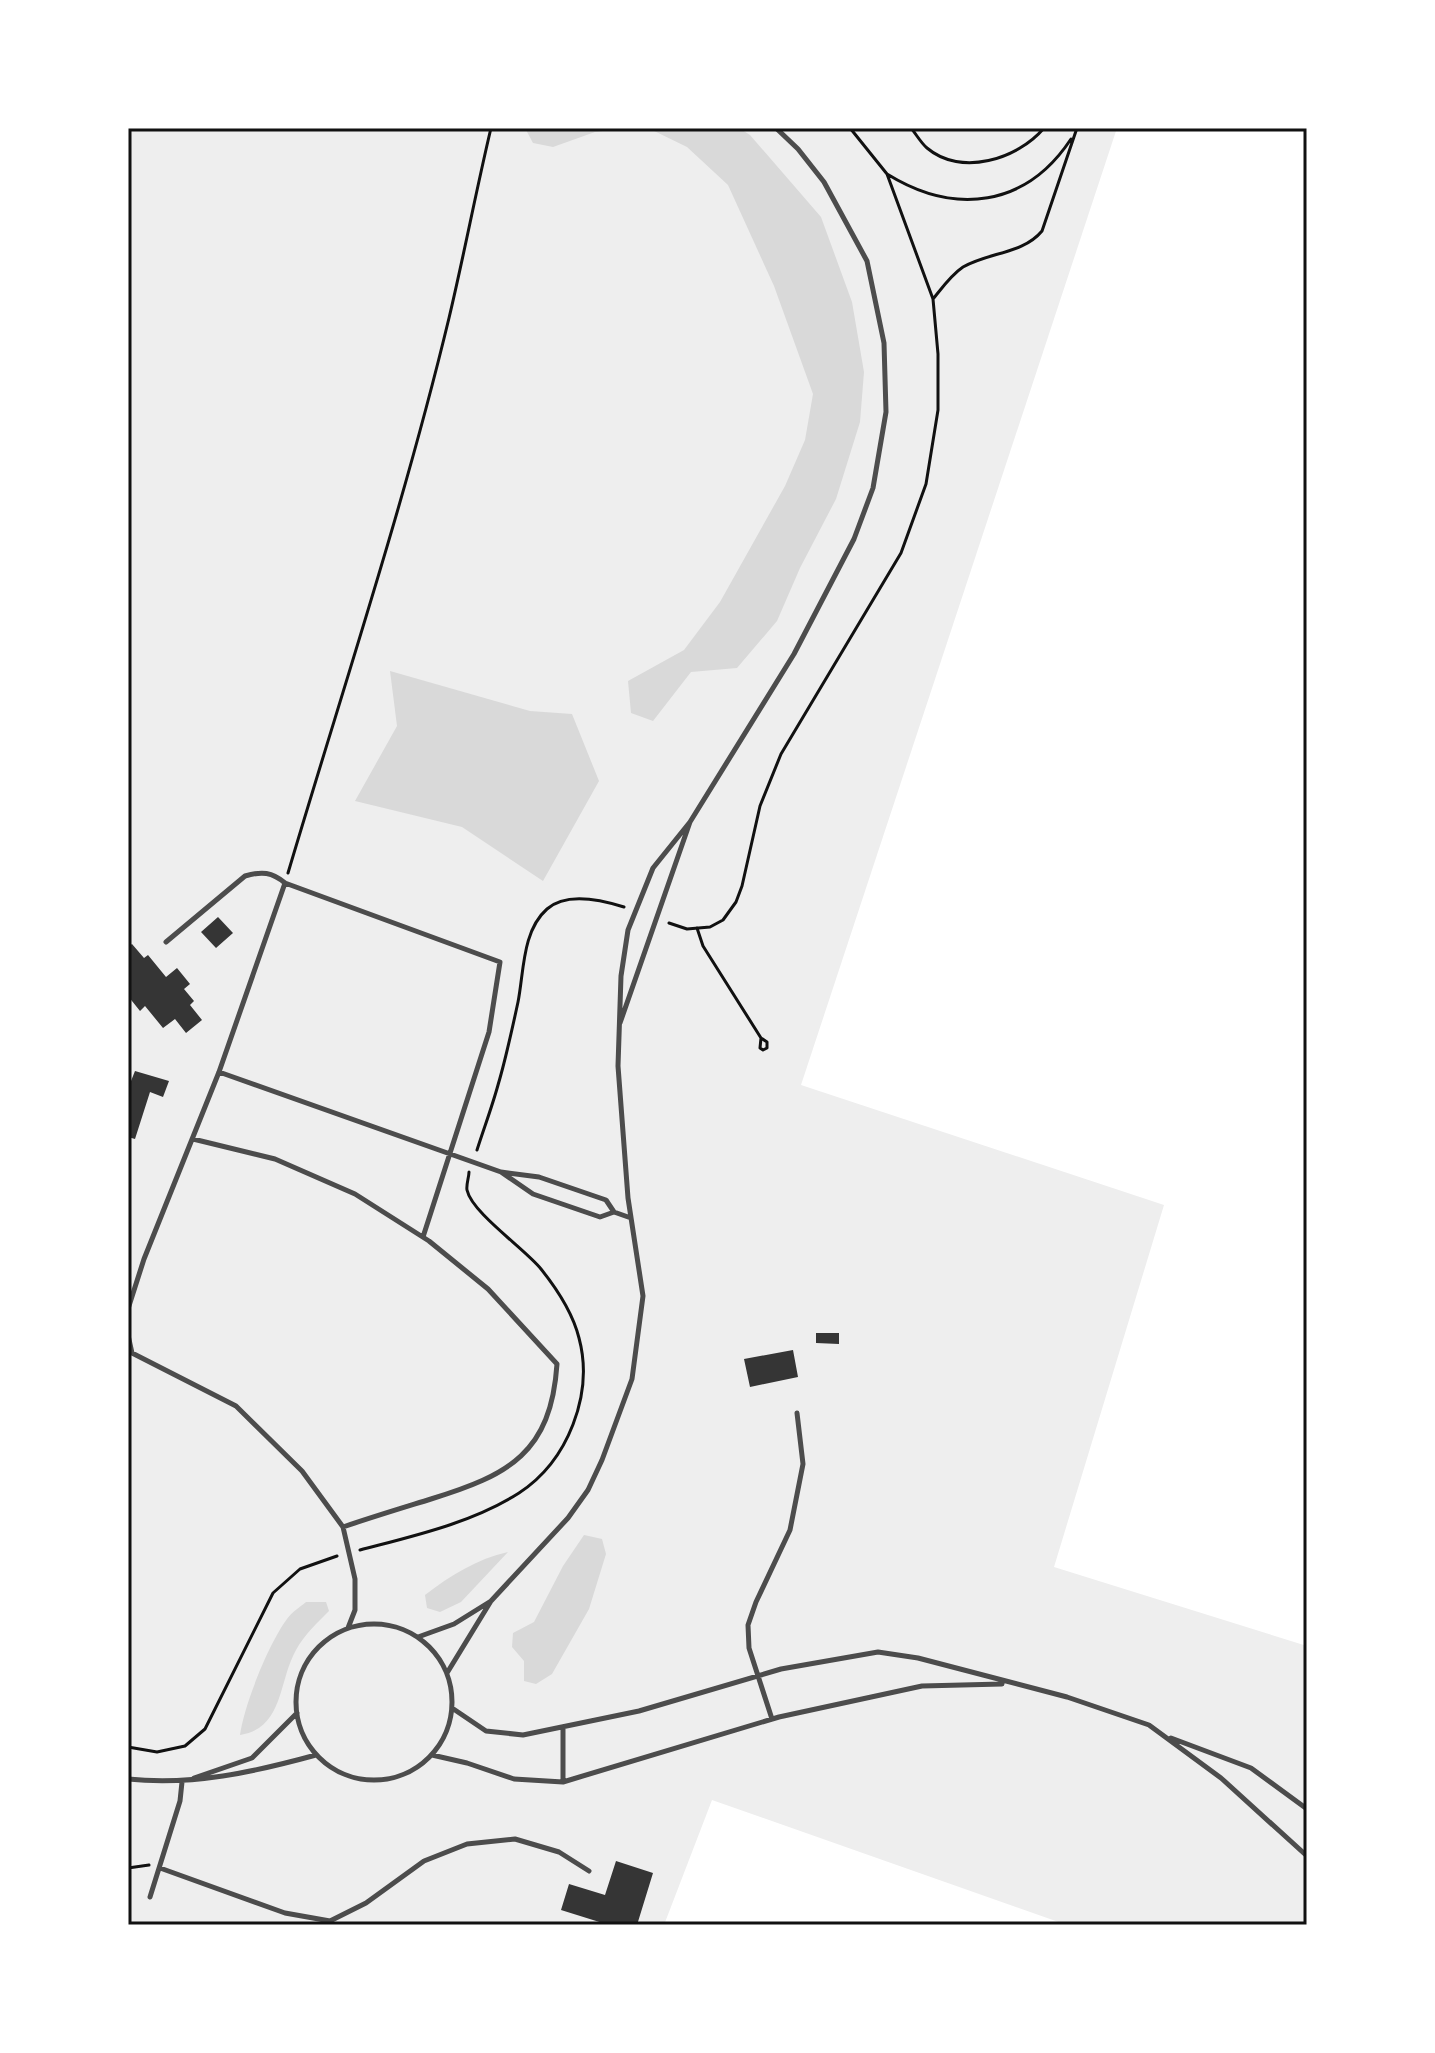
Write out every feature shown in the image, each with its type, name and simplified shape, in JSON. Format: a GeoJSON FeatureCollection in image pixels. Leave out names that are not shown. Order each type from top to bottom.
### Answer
{"type":"FeatureCollection","features":[{"type":"Feature","properties":{"kind":"lane"},"geometry":{"type":"LineString","coordinates":[[447,1673],[491,1601],[568,1518],[588,1490],[632,1379],[643,1296],[631,1218],[618,1066],[621,976],[634,911],[653,868],[690,822],[794,654],[854,539],[873,488],[886,412],[884,343],[867,261],[824,182],[798,149],[776,128]]}},
{"type":"Feature","properties":{"kind":"lane"},"geometry":{"type":"LineString","coordinates":[[620,1023],[690,822]]}},
{"type":"Feature","properties":{"kind":"lane"},"geometry":{"type":"LineString","coordinates":[[166,942],[245,876],[257,872],[267,873],[285,883],[500,962],[489,1032],[423,1237]]}},
{"type":"Feature","properties":{"kind":"lane"},"geometry":{"type":"LineString","coordinates":[[128,1309],[144,1259],[219,1072],[285,883]]}},
{"type":"Feature","properties":{"kind":"lane"},"geometry":{"type":"LineString","coordinates":[[219,1072],[473,1161],[501,1172],[533,1194],[600,1217],[614,1212]]}},
{"type":"Feature","properties":{"kind":"lane"},"geometry":{"type":"LineString","coordinates":[[193,1139],[275,1159],[355,1194],[423,1237],[488,1289],[557,1364],[551,1407],[539,1434],[504,1472],[479,1485],[343,1527]]}},
{"type":"Feature","properties":{"kind":"lane"},"geometry":{"type":"LineString","coordinates":[[501,1172],[539,1177],[592,1195],[606,1200],[614,1212],[631,1218]]}},
{"type":"Feature","properties":{"kind":"lane"},"geometry":{"type":"LineString","coordinates":[[128,1335],[132,1353],[236,1406],[302,1471],[343,1527],[355,1579],[355,1610],[348,1629]]}},
{"type":"Feature","properties":{"kind":"lane"},"geometry":{"type":"LineString","coordinates":[[772,1719],[749,1648],[748,1625],[790,1530],[803,1464],[797,1413]]}},
{"type":"Feature","properties":{"kind":"lane"},"geometry":{"type":"LineString","coordinates":[[418,1638],[454,1624],[491,1601]]}},
{"type":"Feature","properties":{"kind":"lane"},"geometry":{"type":"LineString","coordinates":[[371,1624],[396,1627],[418,1638],[435,1654],[447,1673],[452,1708],[446,1733],[432,1755],[411,1771],[387,1779],[361,1779],[336,1771],[316,1755],[303,1736],[297,1713],[297,1687],[307,1662],[324,1642],[348,1629],[371,1624]]}},
{"type":"Feature","properties":{"kind":"lane"},"geometry":{"type":"LineString","coordinates":[[452,1708],[486,1731],[523,1735],[639,1711],[781,1669],[878,1652],[918,1658],[1067,1697],[1149,1725],[1221,1778],[1307,1856]]}},
{"type":"Feature","properties":{"kind":"lane"},"geometry":{"type":"LineString","coordinates":[[432,1755],[514,1779],[563,1782],[772,1719],[922,1686],[1011,1684]]}},
{"type":"Feature","properties":{"kind":"lane"},"geometry":{"type":"LineString","coordinates":[[182,1782],[252,1758],[297,1713]]}},
{"type":"Feature","properties":{"kind":"lane"},"geometry":{"type":"LineString","coordinates":[[563,1727],[563,1782]]}},
{"type":"Feature","properties":{"kind":"lane"},"geometry":{"type":"LineString","coordinates":[[1166,1736],[1251,1768],[1307,1809]]}},
{"type":"Feature","properties":{"kind":"lane"},"geometry":{"type":"LineString","coordinates":[[128,1779],[182,1782],[263,1770],[316,1755]]}},
{"type":"Feature","properties":{"kind":"lane"},"geometry":{"type":"LineString","coordinates":[[150,1897],[180,1801],[182,1782]]}},
{"type":"Feature","properties":{"kind":"lane"},"geometry":{"type":"LineString","coordinates":[[160,1868],[285,1913],[330,1921],[366,1903],[424,1861],[467,1844],[515,1839],[559,1852],[589,1871]]}},
{"type":"Feature","properties":{"kind":"path"},"geometry":{"type":"LineString","coordinates":[[285,883],[362,636],[418,434],[449,319],[491,128]]}},
{"type":"Feature","properties":{"kind":"path"},"geometry":{"type":"LineString","coordinates":[[655,919],[687,929],[710,927],[723,920],[736,902],[760,806],[781,754],[879,594],[911,530],[932,459],[938,410],[938,354],[933,299],[887,174],[850,128]]}},
{"type":"Feature","properties":{"kind":"path"},"geometry":{"type":"LineString","coordinates":[[911,128],[925,147],[936,154],[976,163],[1000,159],[1044,128]]}},
{"type":"Feature","properties":{"kind":"path"},"geometry":{"type":"LineString","coordinates":[[887,174],[912,189],[946,199],[988,198],[1026,185],[1048,168],[1076,130]]}},
{"type":"Feature","properties":{"kind":"path"},"geometry":{"type":"LineString","coordinates":[[933,299],[962,268],[1033,242],[1042,231],[1076,130]]}},
{"type":"Feature","properties":{"kind":"path"},"geometry":{"type":"LineString","coordinates":[[128,1747],[157,1752],[185,1746],[205,1729],[273,1593],[300,1569],[350,1552],[415,1536],[488,1509],[518,1493],[556,1457],[575,1419],[582,1395],[583,1366],[579,1337],[562,1299],[540,1268],[474,1204],[467,1189],[473,1161],[498,1087],[526,950],[544,911],[565,900],[594,900],[634,911]]}},
{"type":"Feature","properties":{"kind":"path"},"geometry":{"type":"LineString","coordinates":[[697,928],[703,946],[761,1038]]}},
{"type":"Feature","properties":{"kind":"path"},"geometry":{"type":"LineString","coordinates":[[128,1868],[144,1864],[160,1868]]}},
{"type":"Feature","properties":{"kind":"shaded area"},"geometry":{"type":"Polygon","coordinates":[[[128,128],[1117,128],[801,1085],[1164,1205],[1054,1567],[1307,1646],[1307,1925],[1067,1925],[712,1800],[664,1925],[128,1925],[128,128]]]}},
{"type":"Feature","properties":{"kind":"shaded area"},"geometry":{"type":"Polygon","coordinates":[[[525,128],[625,128],[595,132],[553,147],[533,143],[525,128]]]}},
{"type":"Feature","properties":{"kind":"shaded area"},"geometry":{"type":"Polygon","coordinates":[[[648,128],[739,128],[750,135],[821,217],[852,302],[864,372],[860,422],[836,499],[777,621],[737,668],[691,672],[653,721],[631,713],[628,681],[684,650],[720,602],[785,486],[805,440],[813,394],[774,286],[728,185],[687,147],[648,128]]]}},
{"type":"Feature","properties":{"kind":"shaded area"},"geometry":{"type":"Polygon","coordinates":[[[390,671],[530,711],[572,714],[599,781],[543,881],[462,827],[355,801],[397,726],[390,671]]]}},
{"type":"Feature","properties":{"kind":"shaded area"},"geometry":{"type":"Polygon","coordinates":[[[584,1535],[602,1539],[606,1554],[589,1609],[552,1674],[536,1684],[524,1681],[524,1661],[512,1647],[513,1633],[534,1622],[563,1566],[584,1535]]]}},
{"type":"Feature","properties":{"kind":"shaded area"},"geometry":{"type":"Polygon","coordinates":[[[508,1552],[461,1602],[440,1612],[427,1608],[425,1595],[445,1581],[475,1563],[508,1552]]]}},
{"type":"Feature","properties":{"kind":"shaded area"},"geometry":{"type":"Polygon","coordinates":[[[306,1602],[326,1602],[329,1611],[296,1650],[278,1702],[265,1723],[254,1731],[240,1735],[265,1658],[289,1616],[306,1602]]]}},
{"type":"Feature","properties":{"kind":"building"},"geometry":{"type":"Polygon","coordinates":[[[218,917],[233,933],[216,948],[201,932],[218,917]]]}},
{"type":"Feature","properties":{"kind":"building"},"geometry":{"type":"Polygon","coordinates":[[[132,944],[144,958],[148,955],[166,977],[177,968],[190,984],[184,989],[194,1001],[190,1005],[202,1020],[186,1033],[175,1019],[163,1028],[145,1006],[140,1011],[128,996],[128,947],[132,944]]]}},
{"type":"Feature","properties":{"kind":"building"},"geometry":{"type":"Polygon","coordinates":[[[135,1071],[169,1081],[163,1097],[150,1092],[135,1139],[128,1137],[128,1080],[131,1081],[135,1071]]]}},
{"type":"Feature","properties":{"kind":"building"},"geometry":{"type":"Polygon","coordinates":[[[816,1333],[839,1333],[839,1344],[816,1343],[816,1333]]]}},
{"type":"Feature","properties":{"kind":"building"},"geometry":{"type":"Polygon","coordinates":[[[793,1350],[798,1377],[750,1387],[744,1359],[793,1350]]]}},
{"type":"Feature","properties":{"kind":"building"},"geometry":{"type":"Polygon","coordinates":[[[616,1861],[653,1873],[637,1925],[609,1925],[561,1910],[569,1884],[605,1895],[616,1861]]]}}]}
